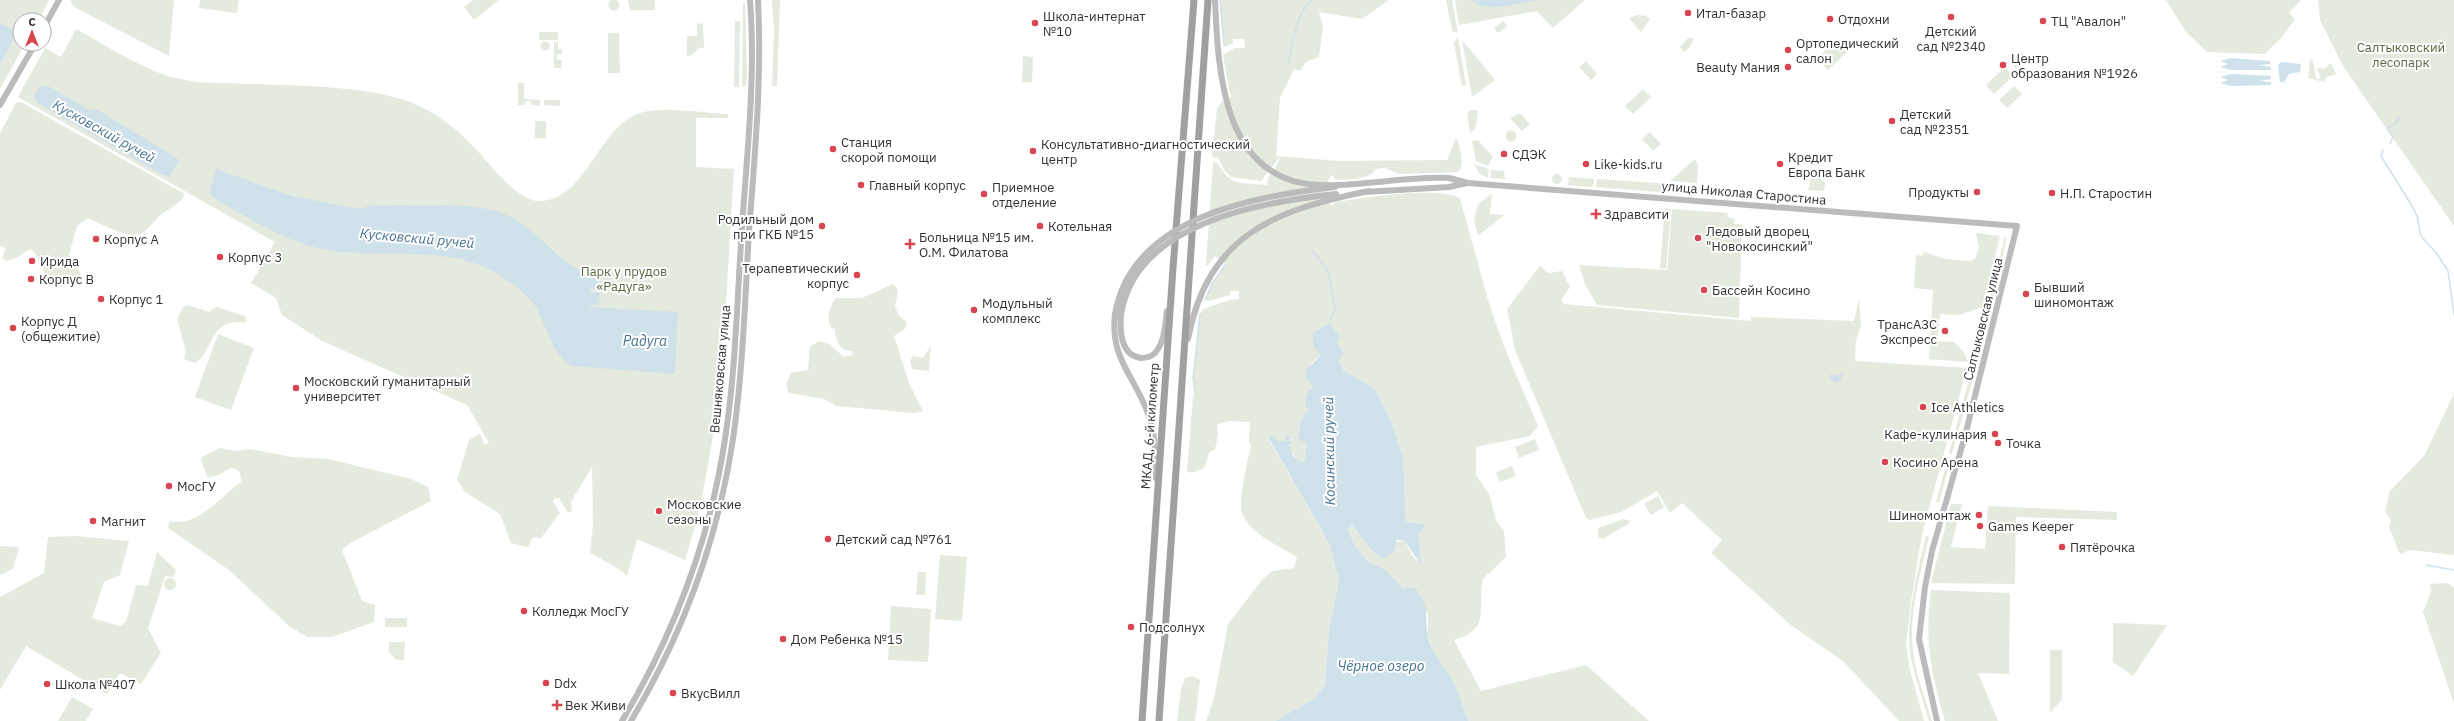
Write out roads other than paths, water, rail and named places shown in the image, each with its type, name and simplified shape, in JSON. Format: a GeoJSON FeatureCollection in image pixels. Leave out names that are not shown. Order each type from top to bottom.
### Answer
{"type":"FeatureCollection","features":[{"type":"Feature","properties":{"kind":"highway","name":"МКАД, 6-й километр"},"geometry":{"type":"LineString","coordinates":[[1142,721],[1173,268],[1194,0]]}},
{"type":"Feature","properties":{"kind":"highway"},"geometry":{"type":"LineString","coordinates":[[1159,721],[1208,0]]}},
{"type":"Feature","properties":{"kind":"main road"},"geometry":{"type":"LineString","coordinates":[[52,13],[59,0]]}},
{"type":"Feature","properties":{"kind":"main road","name":"Вешняковская улица"},"geometry":{"type":"LineString","coordinates":[[622,721],[662,648],[689,584],[700,548],[722,461],[731,387],[752,87],[750,0]]}},
{"type":"Feature","properties":{"kind":"main road","name":"Вешняковская улица"},"geometry":{"type":"LineString","coordinates":[[631,721],[667,656],[692,598],[705,561],[729,462],[738,393],[758,109],[760,52],[758,0]]}},
{"type":"Feature","properties":{"kind":"main road"},"geometry":{"type":"LineString","coordinates":[[1215,0],[1219,51],[1226,96],[1238,135],[1250,153],[1272,172],[1293,180],[1335,191]]}},
{"type":"Feature","properties":{"kind":"main road"},"geometry":{"type":"LineString","coordinates":[[0,105],[30,52]]}},
{"type":"Feature","properties":{"kind":"main road"},"geometry":{"type":"LineString","coordinates":[[1183,364],[1196,303],[1206,280],[1219,261],[1240,240],[1267,223],[1335,191],[1377,182],[1446,178],[1468,183]]}},
{"type":"Feature","properties":{"kind":"main road"},"geometry":{"type":"LineString","coordinates":[[1157,499],[1152,424],[1144,404],[1128,376],[1119,354],[1114,336],[1120,291],[1134,266],[1150,250],[1181,228],[1209,214],[1243,202],[1276,194],[1335,191],[1368,192],[1446,187],[1468,183]]}},
{"type":"Feature","properties":{"kind":"main road","name":"улица Николая Старостина"},"geometry":{"type":"LineString","coordinates":[[1468,183],[2017,226]]}},
{"type":"Feature","properties":{"kind":"main road","name":"Салтыковская улица"},"geometry":{"type":"LineString","coordinates":[[1937,721],[1919,640],[1925,585],[1932,550],[1966,432],[2017,226]]}},
{"type":"Feature","properties":{"kind":"main road"},"geometry":{"type":"LineString","coordinates":[[1118,314],[1121,335],[1126,349],[1139,357],[1152,355],[1159,347],[1164,335],[1173,268]]}},
{"type":"Feature","properties":{"kind":"water"},"geometry":{"type":"Polygon","coordinates":[[[1471,0],[1538,0],[1494,7],[1478,4],[1471,0]]]}},
{"type":"Feature","properties":{"kind":"water"},"geometry":{"type":"Polygon","coordinates":[[[0,23],[12,29],[12,42],[0,65],[0,23]]]}},
{"type":"Feature","properties":{"kind":"water"},"geometry":{"type":"Polygon","coordinates":[[[2231,58],[2270,61],[2270,64],[2259,65],[2271,67],[2271,70],[2231,70],[2220,67],[2228,64],[2220,61],[2231,58]]]}},
{"type":"Feature","properties":{"kind":"water"},"geometry":{"type":"Polygon","coordinates":[[[2281,62],[2301,64],[2300,72],[2289,74],[2284,82],[2280,82],[2278,65],[2281,62]]]}},
{"type":"Feature","properties":{"kind":"water"},"geometry":{"type":"Polygon","coordinates":[[[2231,74],[2271,76],[2271,79],[2259,81],[2271,82],[2271,85],[2231,86],[2220,83],[2228,80],[2220,77],[2231,74]]]}},
{"type":"Feature","properties":{"kind":"water","name":"Кусковский ручей"},"geometry":{"type":"Polygon","coordinates":[[[48,86],[91,111],[96,109],[177,158],[179,161],[170,176],[163,175],[36,102],[35,94],[40,87],[48,86]]]}},
{"type":"Feature","properties":{"kind":"water","name":"Радуга"},"geometry":{"type":"Polygon","coordinates":[[[216,169],[292,196],[360,209],[372,205],[440,205],[475,207],[504,214],[529,229],[562,259],[574,267],[587,273],[601,276],[600,289],[591,288],[590,292],[600,293],[599,305],[590,305],[590,307],[678,312],[675,374],[572,366],[559,354],[538,311],[529,298],[517,287],[495,272],[467,261],[450,257],[413,254],[341,252],[307,245],[290,239],[273,232],[211,196],[210,191],[216,169]]]}},
{"type":"Feature","properties":{"kind":"water","name":"Чёрное озеро"},"geometry":{"type":"Polygon","coordinates":[[[1329,324],[1340,336],[1337,342],[1343,353],[1339,361],[1343,370],[1375,389],[1392,423],[1403,458],[1406,522],[1426,524],[1419,535],[1421,565],[1404,540],[1397,540],[1394,551],[1383,559],[1370,548],[1352,525],[1348,529],[1353,542],[1367,561],[1386,570],[1403,589],[1414,587],[1423,599],[1426,610],[1427,628],[1432,648],[1450,675],[1469,721],[1275,721],[1315,698],[1325,685],[1329,629],[1339,581],[1329,543],[1268,437],[1271,435],[1279,441],[1286,441],[1285,428],[1286,434],[1291,438],[1289,440],[1292,442],[1289,445],[1293,456],[1301,462],[1305,460],[1306,443],[1298,439],[1301,419],[1309,410],[1306,407],[1305,401],[1309,390],[1313,389],[1310,382],[1306,379],[1306,370],[1321,355],[1314,348],[1312,333],[1329,324]]]}},
{"type":"Feature","properties":{"kind":"water"},"geometry":{"type":"Polygon","coordinates":[[[1843,372],[1840,381],[1835,383],[1829,377],[1831,374],[1837,376],[1843,372]]]}},
{"type":"Feature","properties":{"kind":"waterway"},"geometry":{"type":"LineString","coordinates":[[1220,0],[1224,45]]}},
{"type":"Feature","properties":{"kind":"waterway","name":"Косинский ручей"},"geometry":{"type":"LineString","coordinates":[[1288,64],[1293,39],[1299,20],[1307,5],[1313,0]]}},
{"type":"Feature","properties":{"kind":"waterway"},"geometry":{"type":"LineString","coordinates":[[2390,144],[2393,137],[2387,128],[2396,123],[2400,117]]}},
{"type":"Feature","properties":{"kind":"waterway"},"geometry":{"type":"LineString","coordinates":[[2383,150],[2381,156],[2417,216],[2421,236],[2437,254],[2448,271],[2454,315]]}},
{"type":"Feature","properties":{"kind":"waterway","name":"Косинский ручей"},"geometry":{"type":"LineString","coordinates":[[1313,251],[1328,271],[1335,308],[1329,325]]}},
{"type":"Feature","properties":{"kind":"waterway"},"geometry":{"type":"LineString","coordinates":[[1205,300],[1212,284],[1226,264]]}},
{"type":"Feature","properties":{"kind":"waterway"},"geometry":{"type":"LineString","coordinates":[[1195,392],[1193,379],[1200,314]]}},
{"type":"Feature","properties":{"kind":"waterway"},"geometry":{"type":"LineString","coordinates":[[2426,565],[2454,570]]}},
{"type":"Feature","properties":{"kind":"place","name":"Итал-базар"},"geometry":{"type":"Point","coordinates":[1688,13]}},
{"type":"Feature","properties":{"kind":"place","name":"Детский сад №2340"},"geometry":{"type":"Point","coordinates":[1951,17]}},
{"type":"Feature","properties":{"kind":"place","name":"Отдохни"},"geometry":{"type":"Point","coordinates":[1830,19]}},
{"type":"Feature","properties":{"kind":"place","name":"ТЦ \"Авалон\""},"geometry":{"type":"Point","coordinates":[2043,21]}},
{"type":"Feature","properties":{"kind":"place","name":"Школа-интернат №10"},"geometry":{"type":"Point","coordinates":[1035,23]}},
{"type":"Feature","properties":{"kind":"place","name":"Ортопедический салон"},"geometry":{"type":"Point","coordinates":[1788,50]}},
{"type":"Feature","properties":{"kind":"place","name":"Центр образования №1926"},"geometry":{"type":"Point","coordinates":[2003,65]}},
{"type":"Feature","properties":{"kind":"place","name":"Beauty Мания"},"geometry":{"type":"Point","coordinates":[1788,67]}},
{"type":"Feature","properties":{"kind":"place","name":"Детский сад №2351"},"geometry":{"type":"Point","coordinates":[1892,121]}},
{"type":"Feature","properties":{"kind":"place","name":"Станция скорой помощи"},"geometry":{"type":"Point","coordinates":[833,149]}},
{"type":"Feature","properties":{"kind":"place","name":"Консультативно-диагностический центр"},"geometry":{"type":"Point","coordinates":[1033,151]}},
{"type":"Feature","properties":{"kind":"place","name":"СДЭК"},"geometry":{"type":"Point","coordinates":[1504,154]}},
{"type":"Feature","properties":{"kind":"place","name":"Like-kids.ru"},"geometry":{"type":"Point","coordinates":[1586,164]}},
{"type":"Feature","properties":{"kind":"place","name":"Кредит Европа Банк"},"geometry":{"type":"Point","coordinates":[1780,164]}},
{"type":"Feature","properties":{"kind":"place","name":"Главный корпус"},"geometry":{"type":"Point","coordinates":[861,185]}},
{"type":"Feature","properties":{"kind":"place","name":"Продукты"},"geometry":{"type":"Point","coordinates":[1977,192]}},
{"type":"Feature","properties":{"kind":"place","name":"Н.П. Старостин"},"geometry":{"type":"Point","coordinates":[2052,193]}},
{"type":"Feature","properties":{"kind":"place","name":"Приемное отделение"},"geometry":{"type":"Point","coordinates":[984,194]}},
{"type":"Feature","properties":{"kind":"place","name":"Здравсити"},"geometry":{"type":"Point","coordinates":[1596,214]}},
{"type":"Feature","properties":{"kind":"place","name":"Родильный дом при ГКБ №15"},"geometry":{"type":"Point","coordinates":[822,226]}},
{"type":"Feature","properties":{"kind":"place","name":"Котельная"},"geometry":{"type":"Point","coordinates":[1040,226]}},
{"type":"Feature","properties":{"kind":"place","name":"Ледовый дворец \"Новокосинский\""},"geometry":{"type":"Point","coordinates":[1698,238]}},
{"type":"Feature","properties":{"kind":"place","name":"Корпус А"},"geometry":{"type":"Point","coordinates":[96,239]}},
{"type":"Feature","properties":{"kind":"place","name":"Больница №15 им. О.М. Филатова"},"geometry":{"type":"Point","coordinates":[910,244]}},
{"type":"Feature","properties":{"kind":"place","name":"Корпус 3"},"geometry":{"type":"Point","coordinates":[220,257]}},
{"type":"Feature","properties":{"kind":"place","name":"Ирида"},"geometry":{"type":"Point","coordinates":[32,261]}},
{"type":"Feature","properties":{"kind":"place","name":"Терапевтический корпус"},"geometry":{"type":"Point","coordinates":[857,275]}},
{"type":"Feature","properties":{"kind":"place","name":"Корпус В"},"geometry":{"type":"Point","coordinates":[31,279]}},
{"type":"Feature","properties":{"kind":"place","name":"Бассейн Косино"},"geometry":{"type":"Point","coordinates":[1704,290]}},
{"type":"Feature","properties":{"kind":"place","name":"Бывший шиномонтаж"},"geometry":{"type":"Point","coordinates":[2026,294]}},
{"type":"Feature","properties":{"kind":"place","name":"Корпус 1"},"geometry":{"type":"Point","coordinates":[101,299]}},
{"type":"Feature","properties":{"kind":"place","name":"Модульный комплекс"},"geometry":{"type":"Point","coordinates":[974,310]}},
{"type":"Feature","properties":{"kind":"place","name":"Корпус Д (общежитие)"},"geometry":{"type":"Point","coordinates":[13,328]}},
{"type":"Feature","properties":{"kind":"place","name":"ТрансАЗС Экспресс"},"geometry":{"type":"Point","coordinates":[1945,331]}},
{"type":"Feature","properties":{"kind":"place","name":"Московский гуманитарный университет"},"geometry":{"type":"Point","coordinates":[296,388]}},
{"type":"Feature","properties":{"kind":"place","name":"Ice Athletics"},"geometry":{"type":"Point","coordinates":[1923,407]}},
{"type":"Feature","properties":{"kind":"place","name":"Кафе-кулинария"},"geometry":{"type":"Point","coordinates":[1995,434]}},
{"type":"Feature","properties":{"kind":"place","name":"Точка"},"geometry":{"type":"Point","coordinates":[1998,443]}},
{"type":"Feature","properties":{"kind":"place","name":"Косино Арена"},"geometry":{"type":"Point","coordinates":[1885,462]}},
{"type":"Feature","properties":{"kind":"place","name":"МосГУ"},"geometry":{"type":"Point","coordinates":[169,486]}},
{"type":"Feature","properties":{"kind":"place","name":"Московские сезоны"},"geometry":{"type":"Point","coordinates":[659,511]}},
{"type":"Feature","properties":{"kind":"place","name":"Шиномонтаж"},"geometry":{"type":"Point","coordinates":[1979,515]}},
{"type":"Feature","properties":{"kind":"place","name":"Магнит"},"geometry":{"type":"Point","coordinates":[93,521]}},
{"type":"Feature","properties":{"kind":"place","name":"Games Keeper"},"geometry":{"type":"Point","coordinates":[1980,526]}},
{"type":"Feature","properties":{"kind":"place","name":"Детский сад №761"},"geometry":{"type":"Point","coordinates":[828,539]}},
{"type":"Feature","properties":{"kind":"place","name":"Пятёрочка"},"geometry":{"type":"Point","coordinates":[2062,547]}},
{"type":"Feature","properties":{"kind":"place","name":"Колледж МосГУ"},"geometry":{"type":"Point","coordinates":[524,611]}},
{"type":"Feature","properties":{"kind":"place","name":"Подсолнух"},"geometry":{"type":"Point","coordinates":[1131,627]}},
{"type":"Feature","properties":{"kind":"place","name":"Дом Ребенка №15"},"geometry":{"type":"Point","coordinates":[783,639]}},
{"type":"Feature","properties":{"kind":"place","name":"Ddx"},"geometry":{"type":"Point","coordinates":[546,683]}},
{"type":"Feature","properties":{"kind":"place","name":"Школа №407"},"geometry":{"type":"Point","coordinates":[47,684]}},
{"type":"Feature","properties":{"kind":"place","name":"ВкусВилл"},"geometry":{"type":"Point","coordinates":[673,693]}},
{"type":"Feature","properties":{"kind":"place","name":"Век Живи"},"geometry":{"type":"Point","coordinates":[557,705]}},
{"type":"Feature","properties":{"kind":"park label","name":"Салтыковский лесопарк"},"geometry":{"type":"Point","coordinates":[2401,54]}},
{"type":"Feature","properties":{"kind":"park label","name":"Парк у прудов «Радуга»"},"geometry":{"type":"Point","coordinates":[624,278]}}]}
